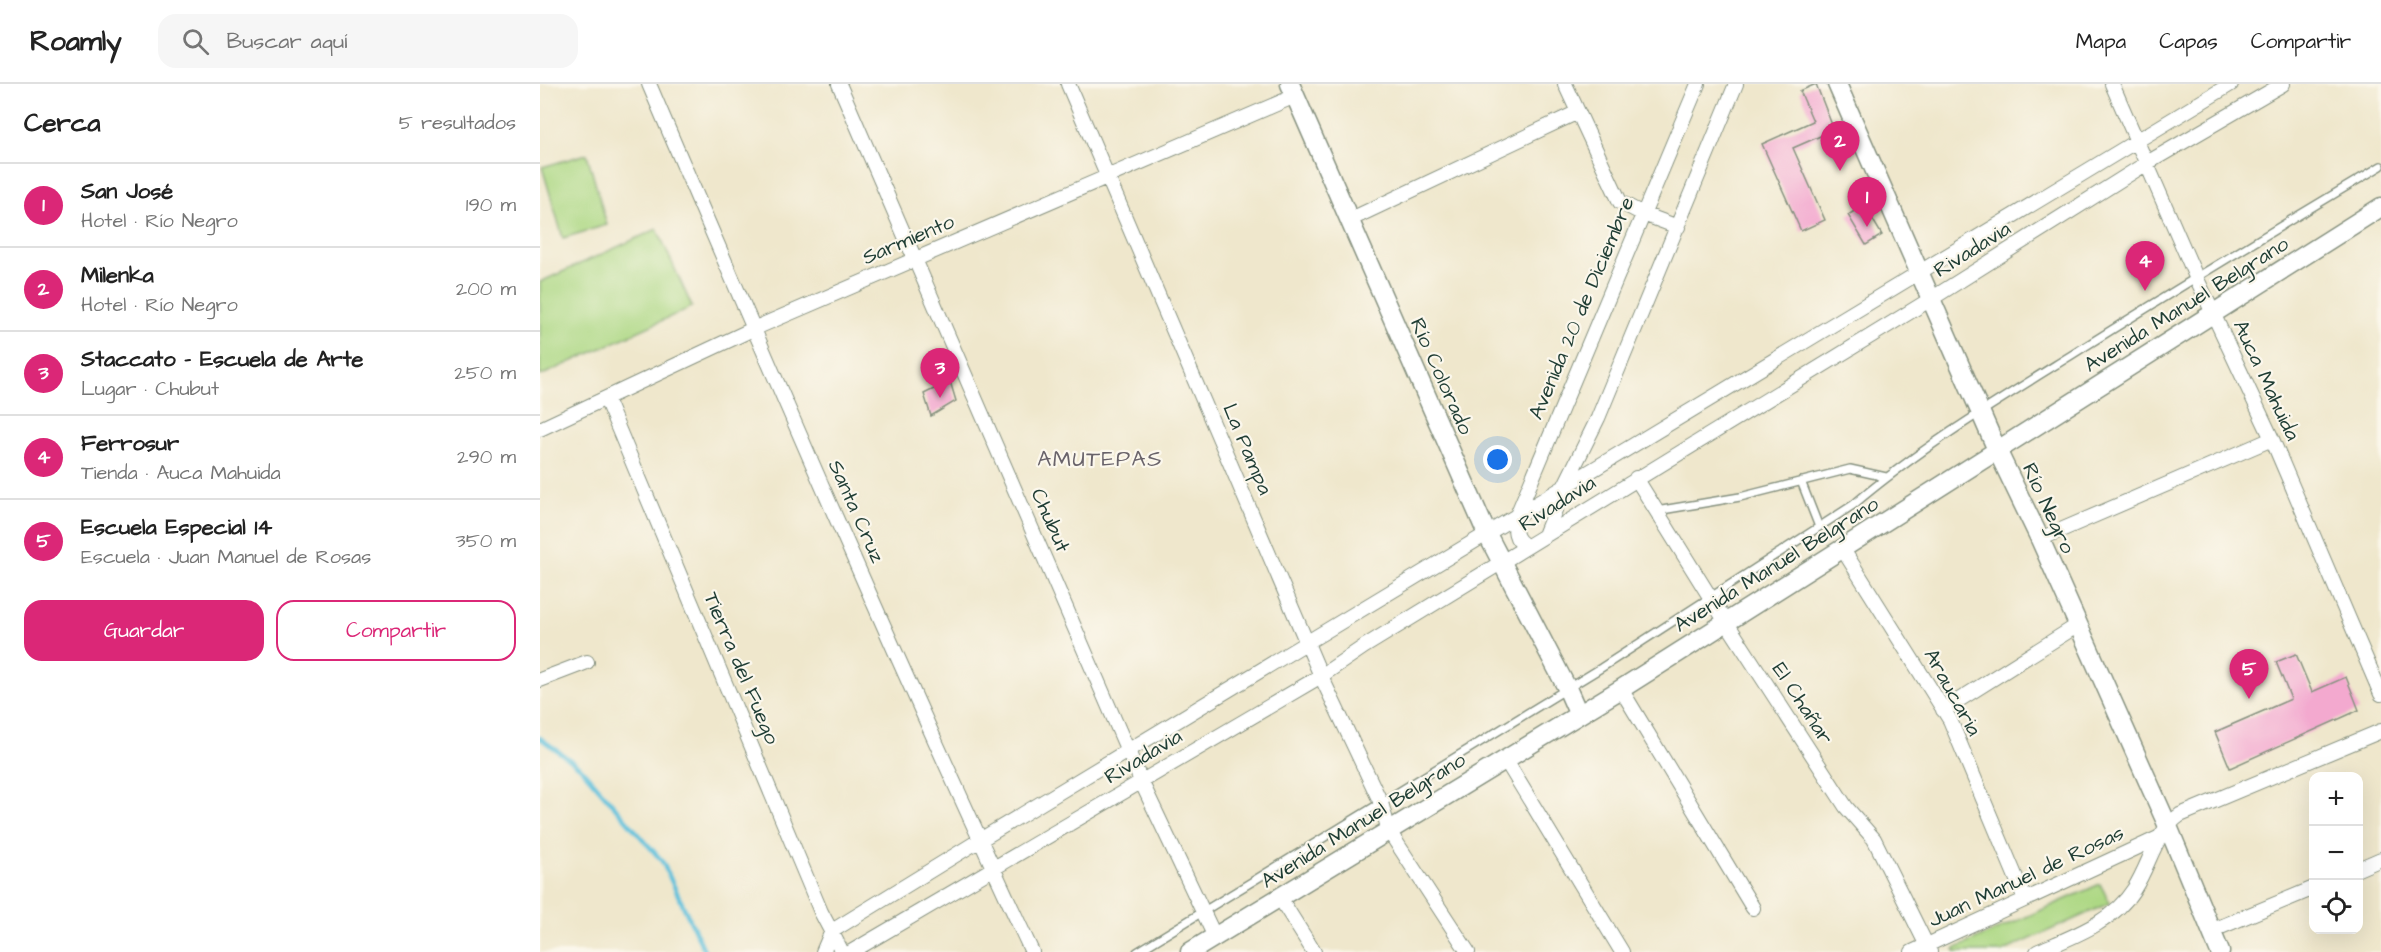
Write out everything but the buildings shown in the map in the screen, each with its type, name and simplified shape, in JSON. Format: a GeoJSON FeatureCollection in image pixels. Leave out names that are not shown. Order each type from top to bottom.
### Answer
{"type":"FeatureCollection","features":[{"type":"Feature","properties":{"kind":"street","name":"Santa Cruz"},"geometry":{"type":"LineString","coordinates":[[649,84],[753,329],[1032,952]]}},
{"type":"Feature","properties":{"kind":"street","name":"Chubut"},"geometry":{"type":"LineString","coordinates":[[839,84],[1141,781],[1215,937]]}},
{"type":"Feature","properties":{"kind":"street","name":"La Pampa"},"geometry":{"type":"LineString","coordinates":[[1068,84],[1321,676],[1381,803],[1389,831],[1468,952]]}},
{"type":"Feature","properties":{"kind":"street"},"geometry":{"type":"LineString","coordinates":[[1565,84],[1620,202],[1678,228]]}},
{"type":"Feature","properties":{"kind":"street","name":"Avenida 20 de Diciembre"},"geometry":{"type":"LineString","coordinates":[[1517,515],[1698,84]]}},
{"type":"Feature","properties":{"kind":"street"},"geometry":{"type":"LineString","coordinates":[[1545,535],[1565,485],[1598,418],[1736,84]]}},
{"type":"Feature","properties":{"kind":"street","name":"Río Negro"},"geometry":{"type":"LineString","coordinates":[[1837,84],[1997,450],[2078,625],[2163,831],[2220,952]]}},
{"type":"Feature","properties":{"kind":"street","name":"Auca Mahuida"},"geometry":{"type":"LineString","coordinates":[[2112,84],[2196,277],[2272,439],[2381,694]]}},
{"type":"Feature","properties":{"kind":"street","name":"Rivadavia"},"geometry":{"type":"LineString","coordinates":[[832,931],[1565,485],[2231,84]]}},
{"type":"Feature","properties":{"kind":"street","name":"Rivadavia"},"geometry":{"type":"LineString","coordinates":[[851,952],[1321,676],[1365,646],[1931,299],[2146,163],[2283,84]]}},
{"type":"Feature","properties":{"kind":"street","name":"Sarmiento"},"geometry":{"type":"LineString","coordinates":[[540,429],[753,329],[1109,177],[1293,90]]}},
{"type":"Feature","properties":{"kind":"street","name":"Río Colorado"},"geometry":{"type":"LineString","coordinates":[[1293,90],[1487,534],[1578,713]]}},
{"type":"Feature","properties":{"kind":"street"},"geometry":{"type":"LineString","coordinates":[[1349,220],[1578,112]]}},
{"type":"Feature","properties":{"kind":"street","name":"Avenida Manuel Belgrano"},"geometry":{"type":"LineString","coordinates":[[1190,952],[1578,713],[1621,689],[2381,207]]}},
{"type":"Feature","properties":{"kind":"street","name":"Tierra del Fuego"},"geometry":{"type":"LineString","coordinates":[[606,399],[816,901],[842,952]]}},
{"type":"Feature","properties":{"kind":"street"},"geometry":{"type":"LineString","coordinates":[[2040,539],[2272,439]]}},
{"type":"Feature","properties":{"kind":"street","name":"El Chañar"},"geometry":{"type":"LineString","coordinates":[[1636,478],[1846,807],[1874,839],[1928,949]]}},
{"type":"Feature","properties":{"kind":"street"},"geometry":{"type":"LineString","coordinates":[[1517,515],[1515,535],[1527,546]]}},
{"type":"Feature","properties":{"kind":"street","name":"Araucaria"},"geometry":{"type":"LineString","coordinates":[[1842,548],[1950,720],[2025,899]]}},
{"type":"Feature","properties":{"kind":"street"},"geometry":{"type":"LineString","coordinates":[[1943,711],[2078,625]]}},
{"type":"Feature","properties":{"kind":"street"},"geometry":{"type":"LineString","coordinates":[[540,680],[587,662]]}},
{"type":"Feature","properties":{"kind":"street"},"geometry":{"type":"LineString","coordinates":[[1621,689],[1753,908]]}},
{"type":"Feature","properties":{"kind":"street","name":"Juan Manuel de Rosas"},"geometry":{"type":"LineString","coordinates":[[1912,952],[1928,949],[2163,831],[2180,815],[2381,731]]}},
{"type":"Feature","properties":{"kind":"street"},"geometry":{"type":"LineString","coordinates":[[1505,759],[1622,952]]}},
{"type":"Feature","properties":{"kind":"street","name":"Juan Manuel de Rosas"},"geometry":{"type":"LineString","coordinates":[[2037,952],[2086,930],[2110,915],[2133,891],[2163,831]]}},
{"type":"Feature","properties":{"kind":"street"},"geometry":{"type":"LineString","coordinates":[[2363,867],[2381,859]]}},
{"type":"Feature","properties":{"kind":"street"},"geometry":{"type":"LineString","coordinates":[[2211,931],[2309,890]]}},
{"type":"Feature","properties":{"kind":"street"},"geometry":{"type":"LineString","coordinates":[[1280,898],[1314,952]]}},
{"type":"Feature","properties":{"kind":"street"},"geometry":{"type":"LineString","coordinates":[[823,952],[832,931]]}},
{"type":"Feature","properties":{"kind":"lane"},"geometry":{"type":"LineString","coordinates":[[1137,952],[1567,688],[1853,505],[1886,477],[1981,412],[2196,277],[2381,166]]}},
{"type":"Feature","properties":{"kind":"lane"},"geometry":{"type":"LineString","coordinates":[[1656,511],[1740,497],[1850,469],[1886,477]]}},
{"type":"Feature","properties":{"kind":"lane"},"geometry":{"type":"LineString","coordinates":[[1801,481],[1819,527]]}},
{"type":"Feature","properties":{"kind":"green space"},"geometry":{"type":"Polygon","coordinates":[[[587,154],[607,225],[563,238],[542,167],[587,154]]]}},
{"type":"Feature","properties":{"kind":"green space"},"geometry":{"type":"Polygon","coordinates":[[[657,229],[692,307],[540,376],[540,282],[657,229]]]}},
{"type":"Feature","properties":{"kind":"green space"},"geometry":{"type":"Polygon","coordinates":[[[2100,884],[2110,903],[2002,952],[1956,952],[1954,949],[2100,884]]]}},
{"type":"Feature","properties":{"kind":"waterway"},"geometry":{"type":"LineString","coordinates":[[540,738],[581,768],[662,861],[705,952]]}},
{"type":"Feature","properties":{"kind":"place","name":"Milenka"},"geometry":{"type":"Point","coordinates":[1840,171]}},
{"type":"Feature","properties":{"kind":"place","name":"San José"},"geometry":{"type":"Point","coordinates":[1867,227]}},
{"type":"Feature","properties":{"kind":"place","name":"Ferrosur"},"geometry":{"type":"Point","coordinates":[2145,291]}},
{"type":"Feature","properties":{"kind":"place","name":"Staccato - Escuela de Arte"},"geometry":{"type":"Point","coordinates":[940,398]}},
{"type":"Feature","properties":{"kind":"place","name":"Escuela Especial 14"},"geometry":{"type":"Point","coordinates":[2249,699]}},
{"type":"Feature","properties":{"kind":"district","name":"AMUTEPAS"},"geometry":{"type":"Point","coordinates":[1100,458]}}]}
